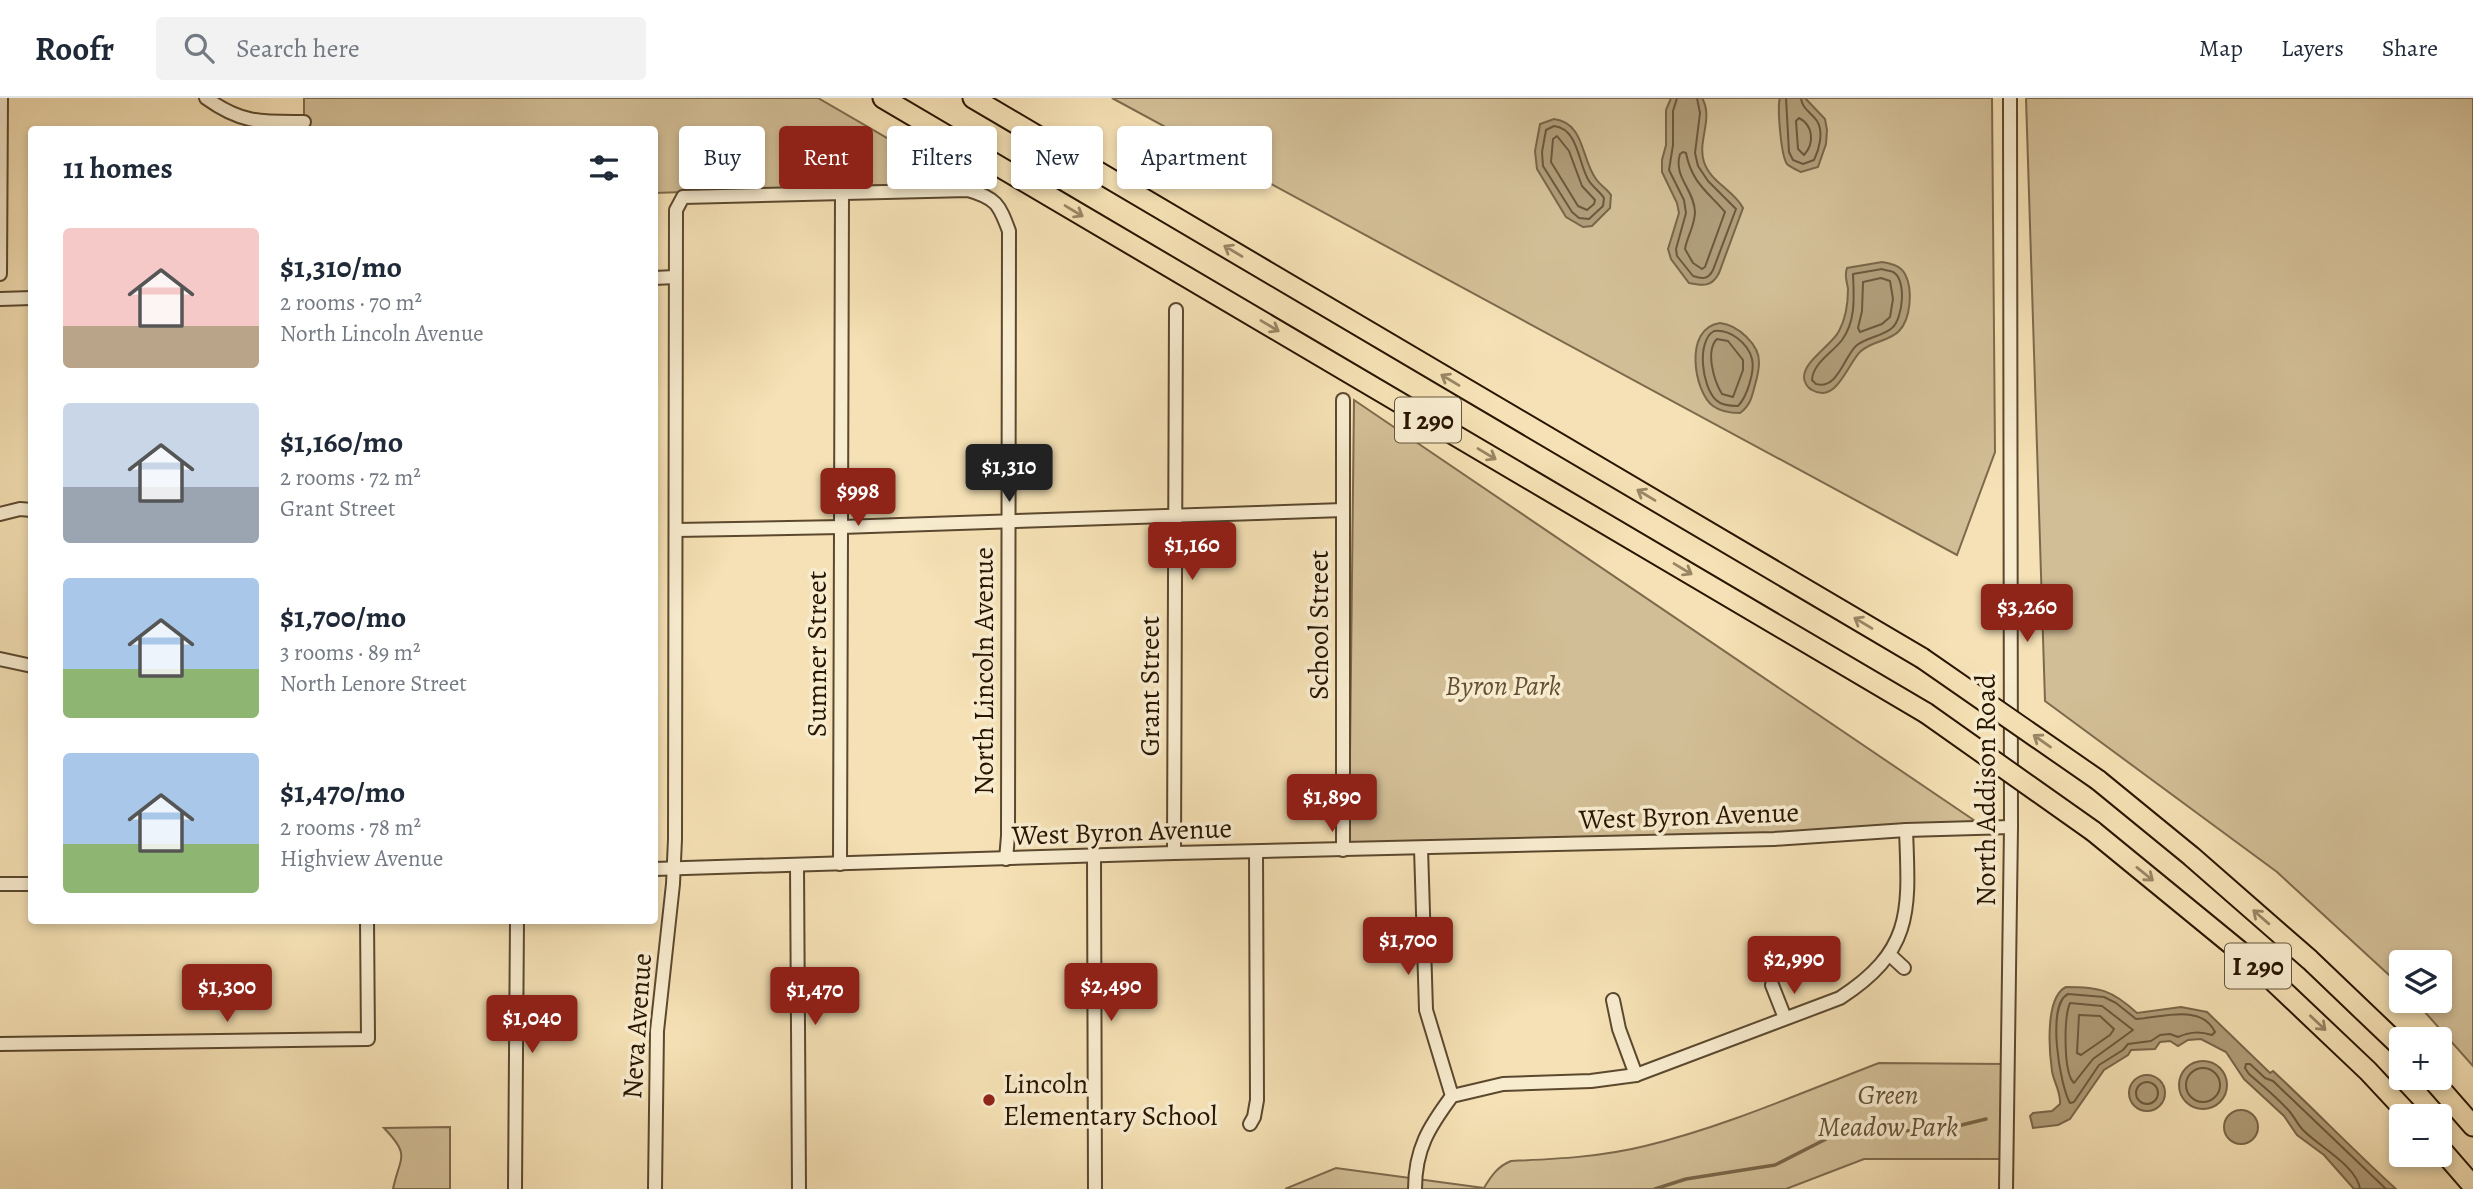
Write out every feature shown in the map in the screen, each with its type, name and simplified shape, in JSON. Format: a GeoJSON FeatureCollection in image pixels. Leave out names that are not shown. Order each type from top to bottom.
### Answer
{"type":"FeatureCollection","features":[{"type":"Feature","properties":{"kind":"highway","name":"I 290"},"geometry":{"type":"LineString","coordinates":[[883,98],[1926,713],[2092,831],[2253,962],[2368,1071],[2399,1104]]}},
{"type":"Feature","properties":{"kind":"highway","name":"I 290"},"geometry":{"type":"LineString","coordinates":[[973,98],[1922,658],[2098,780],[2191,856],[2310,960],[2389,1036]]}},
{"type":"Feature","properties":{"kind":"highway"},"geometry":{"type":"LineString","coordinates":[[2442,1090],[2473,1126]]}},
{"type":"Feature","properties":{"kind":"highway"},"geometry":{"type":"LineString","coordinates":[[2452,1162],[2473,1186]]}},
{"type":"Feature","properties":{"kind":"street"},"geometry":{"type":"LineString","coordinates":[[0,274],[1,98]]}},
{"type":"Feature","properties":{"kind":"street"},"geometry":{"type":"LineString","coordinates":[[206,98],[243,119],[258,122],[304,122]]}},
{"type":"Feature","properties":{"kind":"street","name":"North Addison Road"},"geometry":{"type":"LineString","coordinates":[[2006,1189],[2011,827],[2010,98]]}},
{"type":"Feature","properties":{"kind":"street","name":"North Lincoln Avenue"},"geometry":{"type":"LineString","coordinates":[[842,192],[968,190],[989,196],[1001,208],[1009,231],[1006,859]]}},
{"type":"Feature","properties":{"kind":"street","name":"Neva Avenue"},"geometry":{"type":"LineString","coordinates":[[655,1189],[657,1031],[674,868],[676,210],[683,197],[842,192]]}},
{"type":"Feature","properties":{"kind":"street","name":"Sumner Street"},"geometry":{"type":"LineString","coordinates":[[840,864],[842,192]]}},
{"type":"Feature","properties":{"kind":"street"},"geometry":{"type":"LineString","coordinates":[[658,278],[675,277]]}},
{"type":"Feature","properties":{"kind":"street"},"geometry":{"type":"LineString","coordinates":[[0,299],[28,298]]}},
{"type":"Feature","properties":{"kind":"street","name":"Grant Street"},"geometry":{"type":"LineString","coordinates":[[1174,853],[1176,310]]}},
{"type":"Feature","properties":{"kind":"street","name":"School Street"},"geometry":{"type":"LineString","coordinates":[[1343,400],[1343,850]]}},
{"type":"Feature","properties":{"kind":"street"},"geometry":{"type":"LineString","coordinates":[[0,514],[28,510]]}},
{"type":"Feature","properties":{"kind":"street"},"geometry":{"type":"LineString","coordinates":[[676,530],[1343,510]]}},
{"type":"Feature","properties":{"kind":"street"},"geometry":{"type":"LineString","coordinates":[[0,659],[28,665]]}},
{"type":"Feature","properties":{"kind":"street","name":"West Byron Avenue"},"geometry":{"type":"LineString","coordinates":[[658,869],[1774,839],[1906,830],[2011,827]]}},
{"type":"Feature","properties":{"kind":"street"},"geometry":{"type":"LineString","coordinates":[[1415,1189],[1416,1160],[1422,1143],[1452,1096],[1503,1084],[1591,1081],[1636,1075],[1840,998],[1861,984],[1890,955],[1902,931],[1907,911],[1908,889],[1906,830]]}},
{"type":"Feature","properties":{"kind":"street"},"geometry":{"type":"LineString","coordinates":[[1421,848],[1426,1010],[1452,1096]]}},
{"type":"Feature","properties":{"kind":"street"},"geometry":{"type":"LineString","coordinates":[[1250,1124],[1257,1100],[1256,852]]}},
{"type":"Feature","properties":{"kind":"street"},"geometry":{"type":"LineString","coordinates":[[1094,857],[1095,1189]]}},
{"type":"Feature","properties":{"kind":"street"},"geometry":{"type":"LineString","coordinates":[[797,865],[799,1189]]}},
{"type":"Feature","properties":{"kind":"street"},"geometry":{"type":"LineString","coordinates":[[0,884],[28,884]]}},
{"type":"Feature","properties":{"kind":"street"},"geometry":{"type":"LineString","coordinates":[[0,1044],[368,1040],[367,924]]}},
{"type":"Feature","properties":{"kind":"street"},"geometry":{"type":"LineString","coordinates":[[515,1189],[517,924]]}},
{"type":"Feature","properties":{"kind":"street"},"geometry":{"type":"LineString","coordinates":[[1890,955],[1904,968]]}},
{"type":"Feature","properties":{"kind":"street"},"geometry":{"type":"LineString","coordinates":[[1772,985],[1785,1018]]}},
{"type":"Feature","properties":{"kind":"street"},"geometry":{"type":"LineString","coordinates":[[1613,1000],[1619,1029],[1636,1075]]}},
{"type":"Feature","properties":{"kind":"green space"},"geometry":{"type":"Polygon","coordinates":[[[304,98],[818,98],[866,126],[779,126],[779,189],[658,193],[658,126],[304,126],[304,98]]]}},
{"type":"Feature","properties":{"kind":"green space"},"geometry":{"type":"Polygon","coordinates":[[[1112,98],[1992,98],[1995,452],[1957,555],[1272,185],[1272,126],[1164,126],[1112,98]]]}},
{"type":"Feature","properties":{"kind":"green space"},"geometry":{"type":"Polygon","coordinates":[[[2026,98],[2473,98],[2473,1066],[2452,1042],[2452,1027],[2438,1027],[2426,1013],[2452,1013],[2452,950],[2389,950],[2389,975],[2277,872],[2045,701],[2026,98]]]}},
{"type":"Feature","properties":{"kind":"green space"},"geometry":{"type":"Polygon","coordinates":[[[873,130],[887,138],[887,185],[873,186],[873,130]]]}},
{"type":"Feature","properties":{"kind":"green space","name":"Byron Park"},"geometry":{"type":"Polygon","coordinates":[[[1354,400],[1987,829],[1349,843],[1354,400]]]}},
{"type":"Feature","properties":{"kind":"green space","name":"Green Meadow Park"},"geometry":{"type":"Polygon","coordinates":[[[1879,1063],[2005,1064],[2004,1159],[1864,1159],[1786,1189],[1285,1189],[1336,1168],[1484,1188],[1495,1172],[1511,1161],[1595,1155],[1675,1138],[1763,1108],[1879,1063]]]}},
{"type":"Feature","properties":{"kind":"green space"},"geometry":{"type":"Polygon","coordinates":[[[450,1127],[450,1189],[393,1189],[401,1151],[384,1128],[450,1127]]]}},
{"type":"Feature","properties":{"kind":"water"},"geometry":{"type":"Polygon","coordinates":[[[1671,98],[1702,98],[1706,113],[1702,146],[1704,162],[1712,176],[1743,208],[1719,273],[1707,284],[1689,283],[1671,259],[1668,249],[1679,213],[1662,172],[1666,145],[1666,110],[1671,98]]]}},
{"type":"Feature","properties":{"kind":"water"},"geometry":{"type":"Polygon","coordinates":[[[1780,98],[1805,98],[1825,119],[1826,144],[1818,167],[1801,172],[1787,164],[1780,131],[1780,98]]]}},
{"type":"Feature","properties":{"kind":"water"},"geometry":{"type":"Polygon","coordinates":[[[1554,119],[1572,127],[1591,171],[1611,195],[1610,208],[1592,226],[1583,227],[1566,217],[1537,169],[1535,151],[1540,124],[1554,119]]]}},
{"type":"Feature","properties":{"kind":"water"},"geometry":{"type":"Polygon","coordinates":[[[1882,262],[1901,269],[1908,280],[1910,304],[1903,326],[1895,334],[1861,351],[1841,380],[1828,392],[1812,390],[1805,381],[1805,371],[1841,326],[1848,300],[1847,268],[1882,262]]]}},
{"type":"Feature","properties":{"kind":"water"},"geometry":{"type":"Polygon","coordinates":[[[1720,323],[1747,337],[1758,356],[1758,372],[1752,397],[1740,413],[1726,412],[1713,406],[1706,399],[1697,375],[1697,348],[1701,336],[1708,327],[1720,323]]]}},
{"type":"Feature","properties":{"kind":"water"},"geometry":{"type":"Polygon","coordinates":[[[2066,987],[2105,991],[2137,1013],[2181,1007],[2207,1012],[2396,1189],[2354,1189],[2324,1155],[2297,1135],[2284,1116],[2244,1079],[2226,1052],[2201,1039],[2188,1040],[2178,1046],[2170,1041],[2160,1042],[2155,1049],[2131,1050],[2128,1055],[2104,1070],[2070,1119],[2058,1125],[2033,1128],[2030,1116],[2033,1113],[2052,1111],[2060,1104],[2052,1071],[2050,1025],[2055,1001],[2066,987]]]}},
{"type":"Feature","properties":{"kind":"water"},"geometry":{"type":"Polygon","coordinates":[[[2203,1061],[2220,1068],[2227,1085],[2220,1102],[2203,1109],[2186,1102],[2179,1085],[2186,1068],[2203,1061]]]}},
{"type":"Feature","properties":{"kind":"water"},"geometry":{"type":"Polygon","coordinates":[[[2147,1075],[2160,1080],[2165,1093],[2160,1106],[2147,1111],[2134,1106],[2129,1093],[2134,1080],[2147,1075]]]}},
{"type":"Feature","properties":{"kind":"water"},"geometry":{"type":"Polygon","coordinates":[[[2241,1110],[2253,1115],[2258,1127],[2253,1139],[2241,1144],[2229,1139],[2224,1127],[2229,1115],[2241,1110]]]}},
{"type":"Feature","properties":{"kind":"waterway"},"geometry":{"type":"LineString","coordinates":[[1655,1189],[1686,1179],[1775,1165],[1832,1136],[1860,1126],[1929,1133],[1986,1119]]}},
{"type":"Feature","properties":{"kind":"place","name":"Lincoln Elementary School"},"geometry":{"type":"Point","coordinates":[989,1100]}}]}
